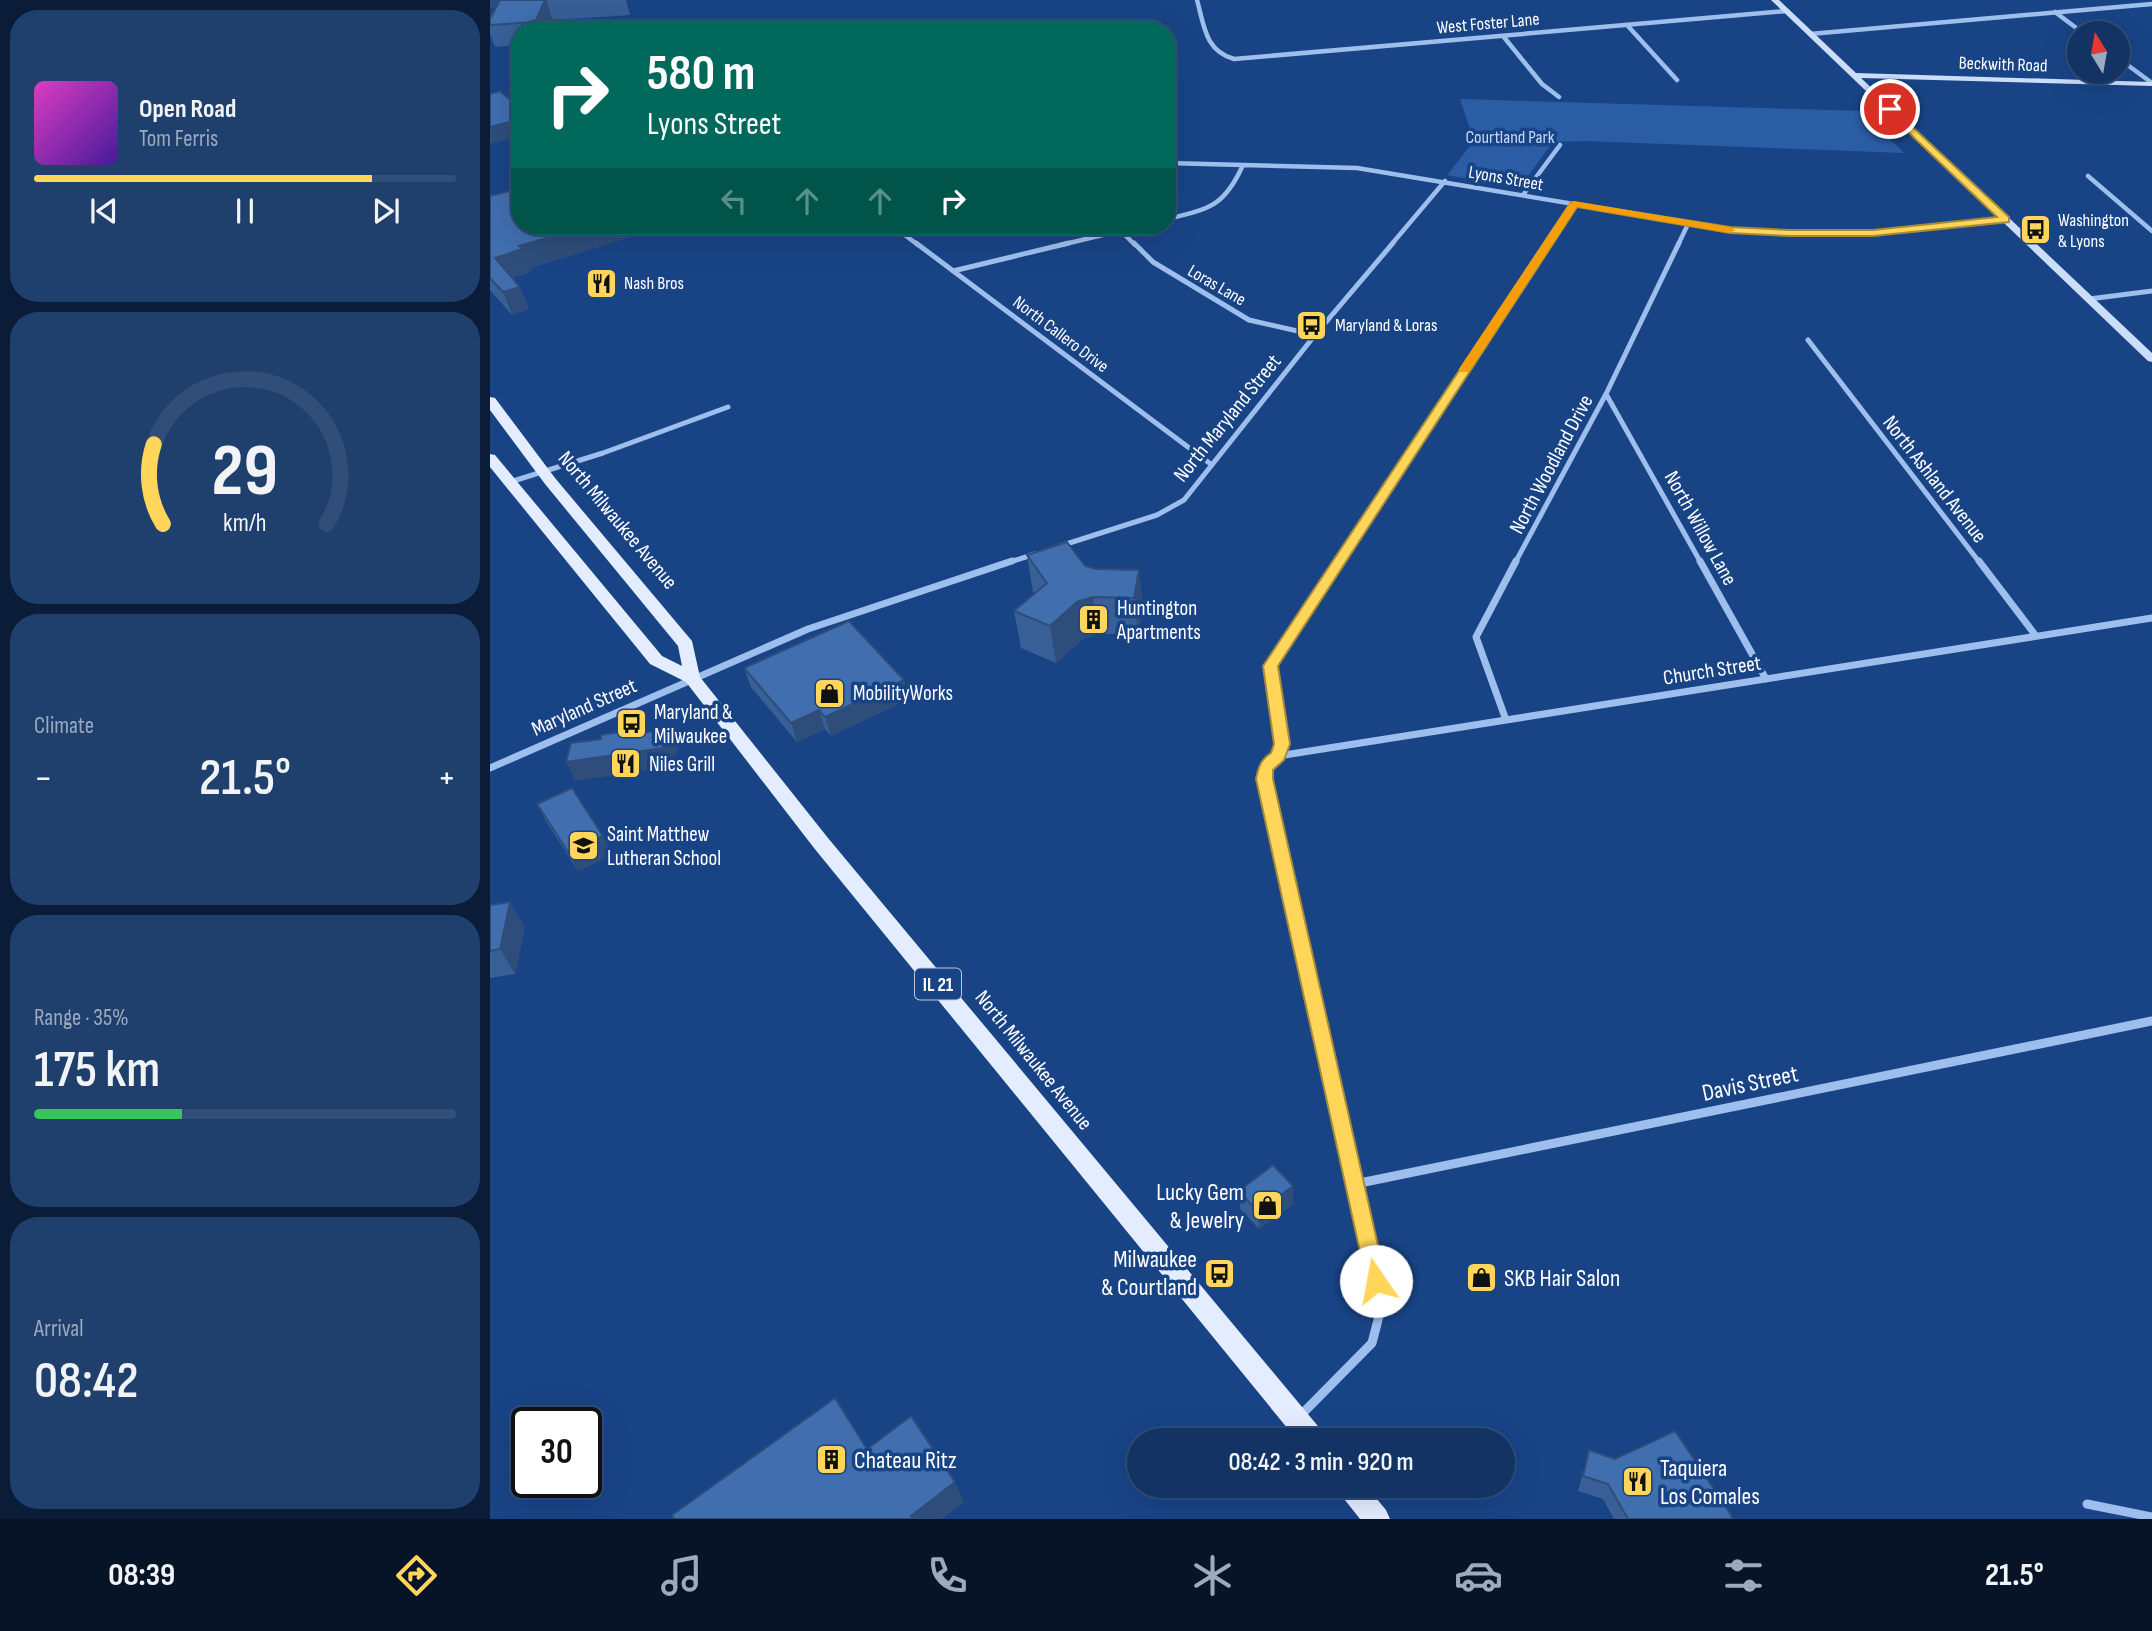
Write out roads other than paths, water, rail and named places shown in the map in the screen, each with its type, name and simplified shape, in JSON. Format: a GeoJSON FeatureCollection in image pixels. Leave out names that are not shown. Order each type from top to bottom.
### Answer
{"type":"FeatureCollection","features":[{"type":"Feature","properties":{"kind":"main road","name":"North Milwaukee Avenue"},"geometry":{"type":"LineString","coordinates":[[490,401],[544,472],[686,645],[692,678]]}},
{"type":"Feature","properties":{"kind":"main road","name":"North Milwaukee Avenue"},"geometry":{"type":"LineString","coordinates":[[490,458],[656,660],[692,678],[806,825],[1303,1428]]}},
{"type":"Feature","properties":{"kind":"main road"},"geometry":{"type":"LineString","coordinates":[[1360,1498],[1377,1519]]}},
{"type":"Feature","properties":{"kind":"street","name":"West Foster Lane"},"geometry":{"type":"LineString","coordinates":[[1197,0],[1212,50],[1220,57],[1234,59],[1787,11]]}},
{"type":"Feature","properties":{"kind":"street"},"geometry":{"type":"LineString","coordinates":[[1775,0],[2152,359]]}},
{"type":"Feature","properties":{"kind":"street"},"geometry":{"type":"LineString","coordinates":[[1810,34],[2152,4]]}},
{"type":"Feature","properties":{"kind":"street"},"geometry":{"type":"LineString","coordinates":[[2055,12],[2067,21]]}},
{"type":"Feature","properties":{"kind":"street"},"geometry":{"type":"LineString","coordinates":[[1627,25],[1677,80]]}},
{"type":"Feature","properties":{"kind":"street"},"geometry":{"type":"LineString","coordinates":[[1503,36],[1542,84],[1559,97]]}},
{"type":"Feature","properties":{"kind":"street"},"geometry":{"type":"LineString","coordinates":[[2130,67],[2152,84]]}},
{"type":"Feature","properties":{"kind":"street","name":"Beckwith Road"},"geometry":{"type":"LineString","coordinates":[[1854,75],[2152,84]]}},
{"type":"Feature","properties":{"kind":"street"},"geometry":{"type":"LineString","coordinates":[[1523,195],[1560,145]]}},
{"type":"Feature","properties":{"kind":"street","name":"Lyons Street"},"geometry":{"type":"LineString","coordinates":[[1176,163],[1357,168],[1730,230],[1848,234],[2005,219]]}},
{"type":"Feature","properties":{"kind":"street"},"geometry":{"type":"LineString","coordinates":[[1176,217],[1220,204],[1232,192],[1243,165]]}},
{"type":"Feature","properties":{"kind":"street"},"geometry":{"type":"LineString","coordinates":[[2088,176],[2152,231]]}},
{"type":"Feature","properties":{"kind":"street","name":"North Maryland Street"},"geometry":{"type":"LineString","coordinates":[[1051,549],[1170,509],[1184,500],[1315,335],[1445,181]]}},
{"type":"Feature","properties":{"kind":"street"},"geometry":{"type":"LineString","coordinates":[[1296,1420],[1372,1343],[1379,1316],[1376,1281],[1265,779],[1265,769],[1271,760],[1278,756],[1282,744],[1270,666],[1574,204]]}},
{"type":"Feature","properties":{"kind":"street","name":"North Woodland Drive"},"geometry":{"type":"LineString","coordinates":[[1506,720],[1476,637],[1606,394],[1688,224]]}},
{"type":"Feature","properties":{"kind":"street","name":"North Callero Drive"},"geometry":{"type":"LineString","coordinates":[[905,235],[1212,465]]}},
{"type":"Feature","properties":{"kind":"street"},"geometry":{"type":"LineString","coordinates":[[953,271],[1104,235]]}},
{"type":"Feature","properties":{"kind":"street","name":"Loras Lane"},"geometry":{"type":"LineString","coordinates":[[1125,235],[1153,262],[1195,290],[1249,320],[1315,335]]}},
{"type":"Feature","properties":{"kind":"street"},"geometry":{"type":"LineString","coordinates":[[2089,299],[2152,291]]}},
{"type":"Feature","properties":{"kind":"street","name":"North Ashland Avenue"},"geometry":{"type":"LineString","coordinates":[[1808,340],[2036,636]]}},
{"type":"Feature","properties":{"kind":"street","name":"North Willow Lane"},"geometry":{"type":"LineString","coordinates":[[1606,394],[1766,679]]}},
{"type":"Feature","properties":{"kind":"street"},"geometry":{"type":"LineString","coordinates":[[509,482],[728,407]]}},
{"type":"Feature","properties":{"kind":"street"},"geometry":{"type":"LineString","coordinates":[[692,678],[842,616],[1038,553]]}},
{"type":"Feature","properties":{"kind":"street","name":"Church Street"},"geometry":{"type":"LineString","coordinates":[[1278,756],[2152,618]]}},
{"type":"Feature","properties":{"kind":"street","name":"Maryland Street"},"geometry":{"type":"LineString","coordinates":[[490,768],[692,678]]}},
{"type":"Feature","properties":{"kind":"street","name":"Davis Street"},"geometry":{"type":"LineString","coordinates":[[1355,1184],[2152,1021]]}},
{"type":"Feature","properties":{"kind":"street"},"geometry":{"type":"LineString","coordinates":[[2087,1504],[2152,1517]]}},
{"type":"Feature","properties":{"kind":"place","name":"Washington & Lyons"},"geometry":{"type":"Point","coordinates":[2035,230]}},
{"type":"Feature","properties":{"kind":"place","name":"Nash Bros"},"geometry":{"type":"Point","coordinates":[601,283]}},
{"type":"Feature","properties":{"kind":"place","name":"Maryland & Loras"},"geometry":{"type":"Point","coordinates":[1312,325]}},
{"type":"Feature","properties":{"kind":"place","name":"Huntington Apartments"},"geometry":{"type":"Point","coordinates":[1094,620]}},
{"type":"Feature","properties":{"kind":"place","name":"MobilityWorks"},"geometry":{"type":"Point","coordinates":[830,693]}},
{"type":"Feature","properties":{"kind":"place","name":"Maryland & Milwaukee"},"geometry":{"type":"Point","coordinates":[631,724]}},
{"type":"Feature","properties":{"kind":"place","name":"Niles Grill"},"geometry":{"type":"Point","coordinates":[626,764]}},
{"type":"Feature","properties":{"kind":"place","name":"Saint Matthew Lutheran School"},"geometry":{"type":"Point","coordinates":[584,846]}},
{"type":"Feature","properties":{"kind":"place","name":"Lucky Gem & Jewelry"},"geometry":{"type":"Point","coordinates":[1267,1206]}},
{"type":"Feature","properties":{"kind":"place","name":"Milwaukee & Courtland"},"geometry":{"type":"Point","coordinates":[1220,1273]}},
{"type":"Feature","properties":{"kind":"place","name":"SKB Hair Salon"},"geometry":{"type":"Point","coordinates":[1481,1278]}},
{"type":"Feature","properties":{"kind":"place","name":"Chateau Ritz"},"geometry":{"type":"Point","coordinates":[831,1460]}},
{"type":"Feature","properties":{"kind":"place","name":"Taquiera Los Comales"},"geometry":{"type":"Point","coordinates":[1637,1482]}},
{"type":"Feature","properties":{"kind":"park label","name":"Courtland Park"},"geometry":{"type":"Point","coordinates":[1510,137]}}]}
